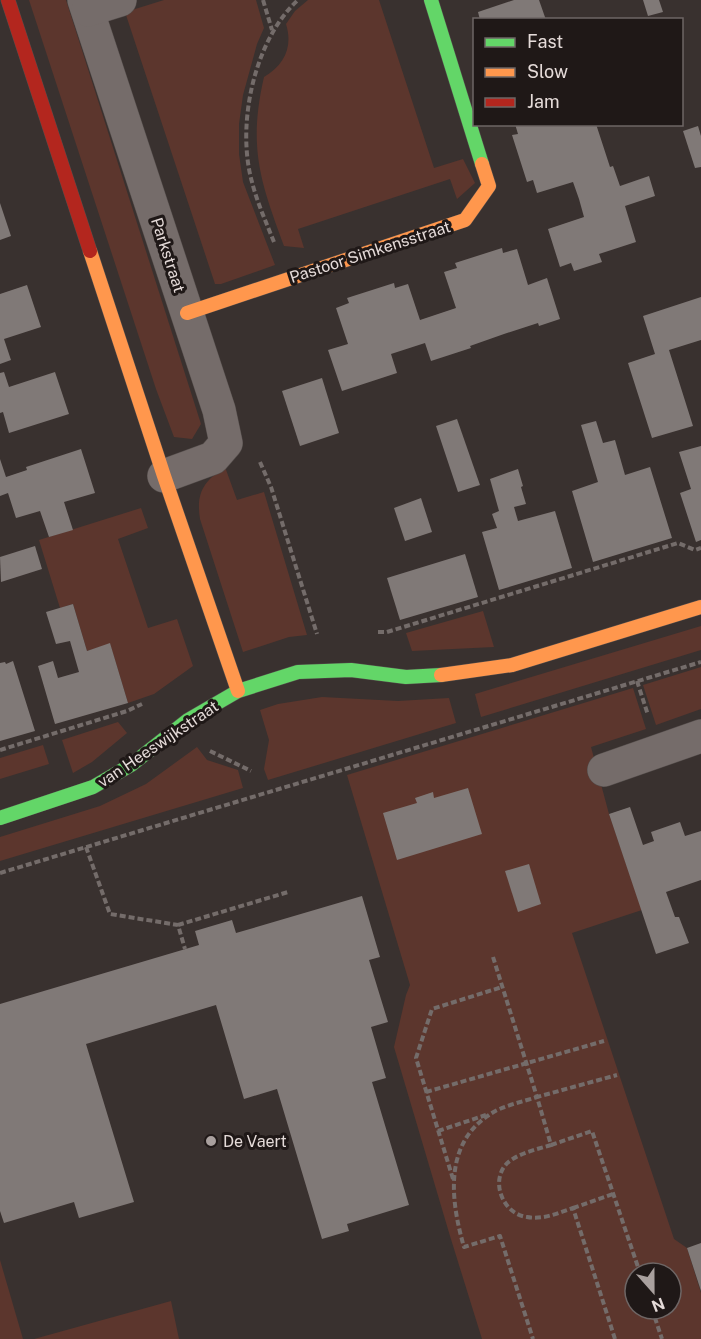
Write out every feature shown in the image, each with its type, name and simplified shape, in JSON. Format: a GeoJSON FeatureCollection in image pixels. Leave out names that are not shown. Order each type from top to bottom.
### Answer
{"type":"FeatureCollection","features":[{"type":"Feature","properties":{"kind":"street"},"geometry":{"type":"LineString","coordinates":[[8,0],[164,476],[238,691]]}},
{"type":"Feature","properties":{"kind":"street"},"geometry":{"type":"LineString","coordinates":[[86,5],[120,0]]}},
{"type":"Feature","properties":{"kind":"street","name":"Pastoor Simkensstraat"},"geometry":{"type":"LineString","coordinates":[[187,313],[465,220],[489,186],[431,0]]}},
{"type":"Feature","properties":{"kind":"street","name":"Parkstraat"},"geometry":{"type":"LineString","coordinates":[[86,5],[219,410],[226,443]]}},
{"type":"Feature","properties":{"kind":"street"},"geometry":{"type":"LineString","coordinates":[[164,476],[213,458],[226,443]]}},
{"type":"Feature","properties":{"kind":"street","name":"van Heeswijkstraat"},"geometry":{"type":"LineString","coordinates":[[0,818],[93,787],[131,765],[188,720],[238,691],[298,672],[351,670],[406,677],[492,669],[522,662],[701,607]]}},
{"type":"Feature","properties":{"kind":"street"},"geometry":{"type":"LineString","coordinates":[[604,770],[701,736]]}},
{"type":"Feature","properties":{"kind":"path"},"geometry":{"type":"LineString","coordinates":[[263,0],[272,30]]}},
{"type":"Feature","properties":{"kind":"path"},"geometry":{"type":"LineString","coordinates":[[289,279],[254,188],[247,155],[247,127],[249,100],[264,50],[272,30],[297,0]]}},
{"type":"Feature","properties":{"kind":"path"},"geometry":{"type":"LineString","coordinates":[[226,443],[254,449],[271,488],[318,633],[308,635]]}},
{"type":"Feature","properties":{"kind":"path"},"geometry":{"type":"LineString","coordinates":[[375,632],[387,632],[678,543],[695,550],[701,548]]}},
{"type":"Feature","properties":{"kind":"path"},"geometry":{"type":"LineString","coordinates":[[0,873],[701,662]]}},
{"type":"Feature","properties":{"kind":"path"},"geometry":{"type":"LineString","coordinates":[[0,750],[128,711],[147,702]]}},
{"type":"Feature","properties":{"kind":"path"},"geometry":{"type":"LineString","coordinates":[[86,846],[110,914],[178,925],[288,892]]}},
{"type":"Feature","properties":{"kind":"path"},"geometry":{"type":"LineString","coordinates":[[178,925],[185,949]]}},
{"type":"Feature","properties":{"kind":"path"},"geometry":{"type":"LineString","coordinates":[[493,957],[551,1145]]}},
{"type":"Feature","properties":{"kind":"path"},"geometry":{"type":"LineString","coordinates":[[454,1183],[416,1058],[432,1009],[502,987]]}},
{"type":"Feature","properties":{"kind":"path"},"geometry":{"type":"LineString","coordinates":[[426,1092],[604,1041]]}},
{"type":"Feature","properties":{"kind":"path"},"geometry":{"type":"LineString","coordinates":[[438,1131],[537,1097],[616,1075]]}},
{"type":"Feature","properties":{"kind":"path"},"geometry":{"type":"LineString","coordinates":[[490,1113],[478,1124],[459,1151],[453,1199],[456,1220],[464,1247],[500,1236],[533,1339]]}},
{"type":"Feature","properties":{"kind":"path"},"geometry":{"type":"LineString","coordinates":[[613,1194],[542,1218],[525,1217],[514,1213],[500,1194],[501,1176],[509,1161],[592,1131],[636,1261]]}},
{"type":"Feature","properties":{"kind":"path"},"geometry":{"type":"LineString","coordinates":[[573,1208],[615,1339]]}},
{"type":"Feature","properties":{"kind":"path"},"geometry":{"type":"LineString","coordinates":[[656,1321],[662,1339]]}},
{"type":"Feature","properties":{"kind":"shaded area"},"geometry":{"type":"Polygon","coordinates":[[[29,0],[66,0],[201,424],[192,439],[174,437],[156,389],[29,0]]]}},
{"type":"Feature","properties":{"kind":"shaded area"},"geometry":{"type":"Polygon","coordinates":[[[164,0],[256,0],[264,28],[257,44],[243,95],[239,124],[239,154],[243,182],[275,265],[221,284],[215,284],[126,15],[132,10],[164,0]]]}},
{"type":"Feature","properties":{"kind":"shaded area"},"geometry":{"type":"Polygon","coordinates":[[[308,0],[379,0],[434,168],[463,159],[475,183],[457,199],[450,179],[298,229],[304,248],[284,246],[268,202],[259,163],[257,124],[259,102],[264,77],[277,67],[286,54],[288,32],[286,24],[295,11],[308,0]]]}},
{"type":"Feature","properties":{"kind":"shaded area"},"geometry":{"type":"Polygon","coordinates":[[[225,467],[237,500],[264,492],[307,635],[289,637],[243,652],[199,510],[200,495],[206,483],[225,467]]]}},
{"type":"Feature","properties":{"kind":"shaded area"},"geometry":{"type":"Polygon","coordinates":[[[141,508],[148,528],[118,539],[148,628],[177,619],[193,666],[154,694],[128,703],[110,644],[87,651],[73,604],[60,608],[39,540],[141,508]]]}},
{"type":"Feature","properties":{"kind":"shaded area"},"geometry":{"type":"Polygon","coordinates":[[[483,611],[494,647],[412,651],[406,633],[483,611]]]}},
{"type":"Feature","properties":{"kind":"shaded area"},"geometry":{"type":"Polygon","coordinates":[[[701,626],[701,650],[481,717],[475,694],[701,626]]]}},
{"type":"Feature","properties":{"kind":"shaded area"},"geometry":{"type":"Polygon","coordinates":[[[701,667],[701,709],[656,725],[643,685],[701,667]]]}},
{"type":"Feature","properties":{"kind":"shaded area"},"geometry":{"type":"Polygon","coordinates":[[[633,688],[646,729],[591,747],[609,814],[642,910],[572,933],[674,1239],[687,1248],[701,1293],[701,1339],[482,1339],[394,1047],[410,985],[347,775],[633,688]]]}},
{"type":"Feature","properties":{"kind":"shaded area"},"geometry":{"type":"Polygon","coordinates":[[[322,697],[398,701],[449,698],[456,723],[268,780],[264,769],[269,740],[260,710],[278,704],[322,697]]]}},
{"type":"Feature","properties":{"kind":"shaded area"},"geometry":{"type":"Polygon","coordinates":[[[118,722],[127,733],[92,762],[73,773],[62,740],[118,722]]]}},
{"type":"Feature","properties":{"kind":"shaded area"},"geometry":{"type":"Polygon","coordinates":[[[43,745],[49,764],[0,779],[0,758],[43,745]]]}},
{"type":"Feature","properties":{"kind":"shaded area"},"geometry":{"type":"Polygon","coordinates":[[[197,747],[207,760],[238,770],[243,788],[0,861],[0,837],[100,806],[146,784],[197,747]]]}},
{"type":"Feature","properties":{"kind":"shaded area"},"geometry":{"type":"Polygon","coordinates":[[[0,1260],[23,1339],[0,1339],[0,1260]]]}},
{"type":"Feature","properties":{"kind":"shaded area"},"geometry":{"type":"Polygon","coordinates":[[[171,1301],[179,1339],[34,1339],[171,1301]]]}},
{"type":"Feature","properties":{"kind":"building"},"geometry":{"type":"Polygon","coordinates":[[[514,0],[539,0],[545,18],[480,18],[478,12],[514,0]]]}},
{"type":"Feature","properties":{"kind":"building"},"geometry":{"type":"Polygon","coordinates":[[[643,0],[659,0],[663,12],[648,16],[643,0]]]}},
{"type":"Feature","properties":{"kind":"building"},"geometry":{"type":"Polygon","coordinates":[[[516,126],[597,126],[610,167],[613,166],[620,186],[649,176],[655,196],[625,206],[636,242],[599,254],[602,262],[574,271],[571,263],[560,267],[548,229],[584,217],[579,199],[573,182],[537,193],[533,180],[527,182],[512,135],[518,134],[516,126]]]}},
{"type":"Feature","properties":{"kind":"building"},"geometry":{"type":"Polygon","coordinates":[[[698,126],[701,136],[701,167],[695,168],[683,131],[698,126]]]}},
{"type":"Feature","properties":{"kind":"building"},"geometry":{"type":"Polygon","coordinates":[[[0,203],[11,236],[0,240],[0,203]]]}},
{"type":"Feature","properties":{"kind":"building"},"geometry":{"type":"Polygon","coordinates":[[[502,248],[503,253],[517,249],[528,285],[547,278],[560,319],[539,326],[538,323],[504,334],[431,361],[425,343],[391,354],[397,373],[342,391],[328,350],[348,344],[336,308],[349,303],[347,298],[394,283],[395,288],[408,284],[420,320],[456,308],[444,272],[457,268],[455,263],[502,248]]]}},
{"type":"Feature","properties":{"kind":"building"},"geometry":{"type":"Polygon","coordinates":[[[27,285],[41,327],[4,339],[11,360],[0,364],[0,294],[27,285]]]}},
{"type":"Feature","properties":{"kind":"building"},"geometry":{"type":"Polygon","coordinates":[[[701,297],[701,340],[669,350],[693,426],[652,438],[628,363],[655,354],[643,316],[701,297]]]}},
{"type":"Feature","properties":{"kind":"building"},"geometry":{"type":"Polygon","coordinates":[[[4,372],[9,387],[55,372],[69,414],[9,433],[3,412],[0,413],[0,373],[4,372]]]}},
{"type":"Feature","properties":{"kind":"building"},"geometry":{"type":"Polygon","coordinates":[[[322,378],[339,433],[300,446],[282,391],[322,378]]]}},
{"type":"Feature","properties":{"kind":"building"},"geometry":{"type":"Polygon","coordinates":[[[457,419],[480,485],[458,492],[436,426],[457,419]]]}},
{"type":"Feature","properties":{"kind":"building"},"geometry":{"type":"Polygon","coordinates":[[[596,421],[603,443],[615,440],[625,475],[650,467],[672,538],[593,562],[572,491],[598,482],[581,425],[596,421]]]}},
{"type":"Feature","properties":{"kind":"building"},"geometry":{"type":"Polygon","coordinates":[[[701,446],[701,540],[696,542],[680,493],[691,489],[679,452],[701,446]]]}},
{"type":"Feature","properties":{"kind":"building"},"geometry":{"type":"Polygon","coordinates":[[[81,449],[95,493],[64,502],[73,530],[49,537],[40,511],[16,518],[8,493],[0,496],[0,459],[6,477],[27,470],[26,467],[81,449]]]}},
{"type":"Feature","properties":{"kind":"building"},"geometry":{"type":"Polygon","coordinates":[[[518,469],[526,504],[514,507],[518,521],[555,511],[572,568],[499,590],[482,532],[497,528],[492,514],[499,511],[490,479],[518,469]]]}},
{"type":"Feature","properties":{"kind":"building"},"geometry":{"type":"Polygon","coordinates":[[[421,498],[432,532],[405,541],[394,508],[421,498]]]}},
{"type":"Feature","properties":{"kind":"building"},"geometry":{"type":"Polygon","coordinates":[[[35,546],[42,569],[1,582],[0,557],[35,546]]]}},
{"type":"Feature","properties":{"kind":"building"},"geometry":{"type":"Polygon","coordinates":[[[465,554],[478,597],[400,620],[387,578],[465,554]]]}},
{"type":"Feature","properties":{"kind":"building"},"geometry":{"type":"Polygon","coordinates":[[[73,604],[87,651],[110,643],[128,703],[55,724],[38,666],[53,661],[58,678],[79,672],[70,641],[56,644],[46,612],[73,604]]]}},
{"type":"Feature","properties":{"kind":"building"},"geometry":{"type":"Polygon","coordinates":[[[13,661],[35,731],[0,741],[0,663],[5,662],[6,664],[13,661]]]}},
{"type":"Feature","properties":{"kind":"building"},"geometry":{"type":"Polygon","coordinates":[[[468,788],[482,834],[397,860],[383,813],[417,803],[415,798],[433,792],[434,798],[468,788]]]}},
{"type":"Feature","properties":{"kind":"building"},"geometry":{"type":"Polygon","coordinates":[[[630,807],[643,845],[654,841],[651,832],[680,822],[685,836],[701,831],[701,880],[666,892],[675,917],[679,917],[689,943],[656,954],[609,814],[630,807]]]}},
{"type":"Feature","properties":{"kind":"building"},"geometry":{"type":"Polygon","coordinates":[[[529,864],[541,904],[518,912],[505,871],[529,864]]]}},
{"type":"Feature","properties":{"kind":"building"},"geometry":{"type":"Polygon","coordinates":[[[362,896],[380,957],[369,960],[388,1022],[371,1027],[386,1078],[372,1082],[409,1205],[347,1224],[349,1231],[322,1239],[277,1089],[244,1099],[216,1005],[86,1044],[134,1202],[79,1218],[74,1202],[4,1223],[0,1211],[0,1004],[199,945],[195,931],[232,920],[236,933],[362,896]]]}},
{"type":"Feature","properties":{"kind":"building"},"geometry":{"type":"Polygon","coordinates":[[[701,1243],[701,1291],[687,1248],[701,1243]]]}},
{"type":"Feature","properties":{"kind":"traffic: fast"},"geometry":{"type":"LineString","coordinates":[[431,0],[482,164]]}},
{"type":"Feature","properties":{"kind":"traffic: fast"},"geometry":{"type":"LineString","coordinates":[[0,818],[93,787],[131,765],[188,720],[238,691],[298,672],[351,670],[406,677],[441,675]]}},
{"type":"Feature","properties":{"kind":"traffic: slow"},"geometry":{"type":"LineString","coordinates":[[187,313],[465,220],[489,186],[482,164]]}},
{"type":"Feature","properties":{"kind":"traffic: slow"},"geometry":{"type":"LineString","coordinates":[[90,251],[238,691]]}},
{"type":"Feature","properties":{"kind":"traffic: slow"},"geometry":{"type":"LineString","coordinates":[[441,675],[512,665],[701,607]]}},
{"type":"Feature","properties":{"kind":"traffic: jam"},"geometry":{"type":"LineString","coordinates":[[8,0],[90,251]]}},
{"type":"Feature","properties":{"kind":"place","name":"De Vaert"},"geometry":{"type":"Point","coordinates":[211,1141]}}]}
